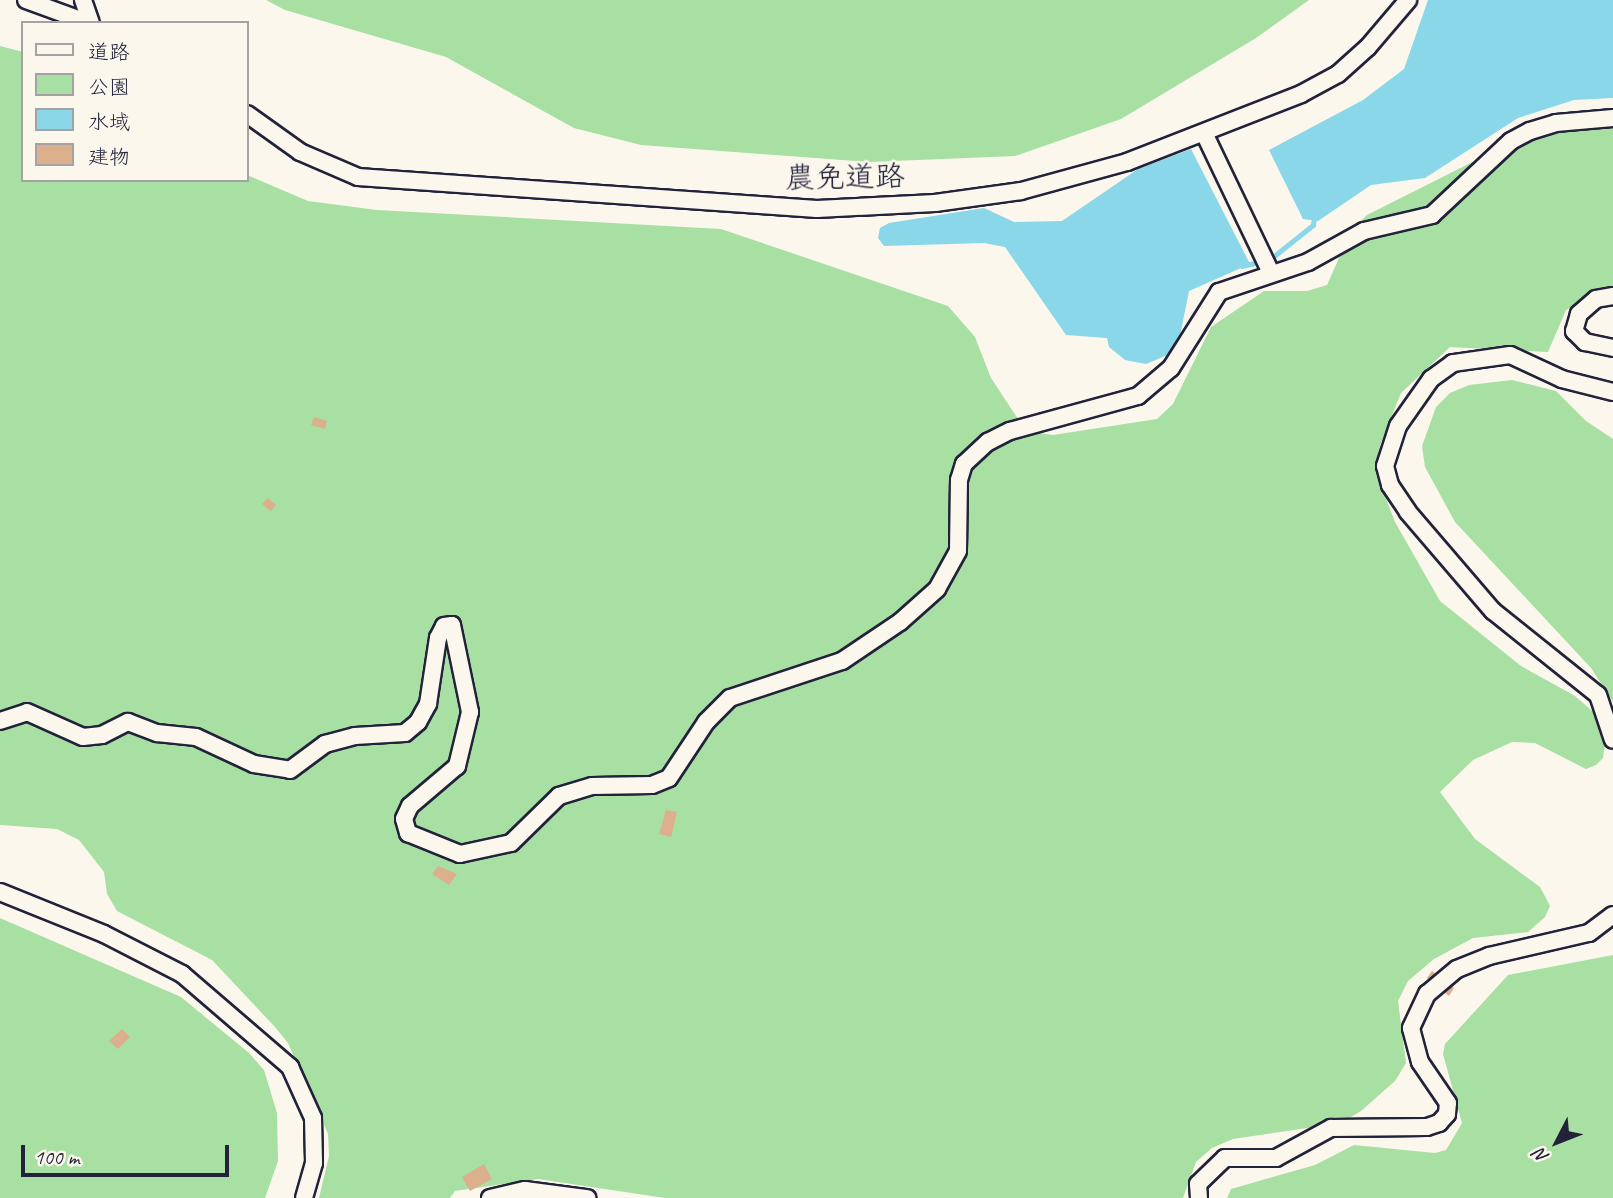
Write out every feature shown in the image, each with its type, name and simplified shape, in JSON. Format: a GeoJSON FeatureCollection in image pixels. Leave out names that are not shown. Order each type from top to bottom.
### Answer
{"type":"FeatureCollection","features":[{"type":"Feature","properties":{"kind":"street"},"geometry":{"type":"LineString","coordinates":[[26,0],[84,21]]}},
{"type":"Feature","properties":{"kind":"street"},"geometry":{"type":"LineString","coordinates":[[83,0],[89,21]]}},
{"type":"Feature","properties":{"kind":"street","name":"農免道路"},"geometry":{"type":"LineString","coordinates":[[248,115],[300,152],[359,177],[817,209],[935,203],[1021,191],[1128,162],[1203,133],[1338,75],[1368,47],[1408,0]]}},
{"type":"Feature","properties":{"kind":"street"},"geometry":{"type":"LineString","coordinates":[[0,721],[27,712],[83,737],[102,735],[128,722],[157,733],[197,737],[254,764],[290,770],[325,744],[355,736],[405,733],[418,722],[428,704],[438,638],[444,626],[452,625],[470,712],[457,766],[410,806],[404,819],[408,833],[460,854],[511,843],[559,796],[592,786],[652,785],[669,778],[706,722],[730,698],[842,661],[874,642],[937,589],[952,563],[961,531],[959,480],[964,464],[988,442],[1010,431],[1147,391],[1171,368],[1219,292],[1308,262],[1364,231],[1432,215],[1511,141],[1530,131],[1556,123],[1613,117]]}},
{"type":"Feature","properties":{"kind":"street"},"geometry":{"type":"LineString","coordinates":[[1203,133],[1272,273]]}},
{"type":"Feature","properties":{"kind":"street"},"geometry":{"type":"LineString","coordinates":[[1613,296],[1596,299],[1579,314],[1574,331],[1585,342],[1613,348]]}},
{"type":"Feature","properties":{"kind":"street"},"geometry":{"type":"LineString","coordinates":[[1613,392],[1562,379],[1510,355],[1453,363],[1431,379],[1398,426],[1385,466],[1390,485],[1408,512],[1493,611],[1598,695],[1613,740]]}},
{"type":"Feature","properties":{"kind":"street"},"geometry":{"type":"LineString","coordinates":[[0,892],[104,934],[182,974],[290,1067],[313,1118],[314,1163],[304,1198]]}},
{"type":"Feature","properties":{"kind":"street"},"geometry":{"type":"LineString","coordinates":[[1199,1198],[1198,1184],[1225,1158],[1276,1158],[1331,1128],[1427,1127],[1439,1123],[1447,1114],[1448,1103],[1420,1062],[1411,1028],[1416,1010],[1427,994],[1457,969],[1489,956],[1589,933],[1613,915]]}},
{"type":"Feature","properties":{"kind":"street"},"geometry":{"type":"LineString","coordinates":[[490,1198],[525,1190],[587,1198]]}},
{"type":"Feature","properties":{"kind":"green space"},"geometry":{"type":"Polygon","coordinates":[[[266,0],[1309,0],[1256,38],[1121,119],[1015,156],[869,162],[641,145],[574,128],[446,57],[285,10],[266,0]]]}},
{"type":"Feature","properties":{"kind":"green space"},"geometry":{"type":"Polygon","coordinates":[[[0,46],[21,51],[21,182],[248,182],[248,175],[308,201],[377,210],[721,229],[948,306],[975,337],[991,378],[1016,416],[1031,432],[1053,435],[1157,419],[1173,404],[1211,327],[1264,291],[1307,291],[1327,285],[1352,229],[1367,215],[1542,127],[1613,128],[1613,297],[1584,300],[1566,310],[1548,352],[1450,347],[1401,393],[1380,445],[1378,478],[1395,522],[1440,601],[1521,666],[1575,696],[1608,725],[1603,758],[1586,769],[1535,743],[1512,742],[1473,760],[1440,792],[1475,839],[1540,887],[1550,906],[1545,917],[1528,932],[1473,938],[1434,959],[1408,981],[1398,1001],[1406,1063],[1395,1081],[1361,1111],[1341,1123],[1233,1139],[1212,1148],[1196,1162],[1183,1198],[665,1198],[538,1179],[455,1191],[450,1198],[319,1198],[329,1156],[328,1134],[288,1043],[275,1027],[212,960],[117,911],[107,894],[104,872],[79,840],[57,829],[0,825],[0,46]]]}},
{"type":"Feature","properties":{"kind":"green space"},"geometry":{"type":"Polygon","coordinates":[[[1512,380],[1556,391],[1586,421],[1613,439],[1613,702],[1591,668],[1455,522],[1425,467],[1422,446],[1436,407],[1450,393],[1469,385],[1512,380]]]}},
{"type":"Feature","properties":{"kind":"green space"},"geometry":{"type":"Polygon","coordinates":[[[0,918],[181,997],[249,1053],[264,1070],[277,1113],[278,1161],[265,1198],[0,1198],[0,918]]]}},
{"type":"Feature","properties":{"kind":"green space"},"geometry":{"type":"Polygon","coordinates":[[[1613,955],[1613,1198],[1227,1198],[1231,1189],[1315,1165],[1354,1145],[1435,1153],[1446,1150],[1462,1123],[1443,1054],[1445,1044],[1508,975],[1613,955]]]}},
{"type":"Feature","properties":{"kind":"water"},"geometry":{"type":"Polygon","coordinates":[[[1428,0],[1613,0],[1613,98],[1574,100],[1518,118],[1425,178],[1371,185],[1318,221],[1303,219],[1269,150],[1363,100],[1404,69],[1428,0]]]}},
{"type":"Feature","properties":{"kind":"water"},"geometry":{"type":"Polygon","coordinates":[[[1191,149],[1250,264],[1189,291],[1177,351],[1146,364],[1125,360],[1109,347],[1107,338],[1066,335],[1005,247],[984,243],[884,246],[878,238],[880,228],[889,223],[984,208],[1014,222],[1062,221],[1138,169],[1191,149]]]}},
{"type":"Feature","properties":{"kind":"building"},"geometry":{"type":"Polygon","coordinates":[[[314,417],[327,421],[325,429],[311,425],[314,417]]]}},
{"type":"Feature","properties":{"kind":"building"},"geometry":{"type":"Polygon","coordinates":[[[268,498],[276,505],[271,511],[262,504],[268,498]]]}},
{"type":"Feature","properties":{"kind":"building"},"geometry":{"type":"Polygon","coordinates":[[[666,810],[677,812],[671,837],[659,834],[666,810]]]}},
{"type":"Feature","properties":{"kind":"building"},"geometry":{"type":"Polygon","coordinates":[[[438,866],[457,874],[449,885],[432,874],[438,866]]]}},
{"type":"Feature","properties":{"kind":"building"},"geometry":{"type":"Polygon","coordinates":[[[1432,971],[1454,988],[1449,996],[1427,978],[1432,971]]]}},
{"type":"Feature","properties":{"kind":"building"},"geometry":{"type":"Polygon","coordinates":[[[122,1029],[130,1037],[118,1049],[109,1041],[122,1029]]]}},
{"type":"Feature","properties":{"kind":"building"},"geometry":{"type":"Polygon","coordinates":[[[44,1150],[50,1156],[44,1162],[38,1156],[44,1150]]]}},
{"type":"Feature","properties":{"kind":"building"},"geometry":{"type":"Polygon","coordinates":[[[484,1164],[492,1179],[470,1191],[462,1177],[484,1164]]]}},
{"type":"Feature","properties":{"kind":"waterway"},"geometry":{"type":"LineString","coordinates":[[1273,257],[1313,225],[1314,218]]}},
{"type":"Feature","properties":{"kind":"waterway"},"geometry":{"type":"LineString","coordinates":[[1242,266],[1259,262]]}}]}
